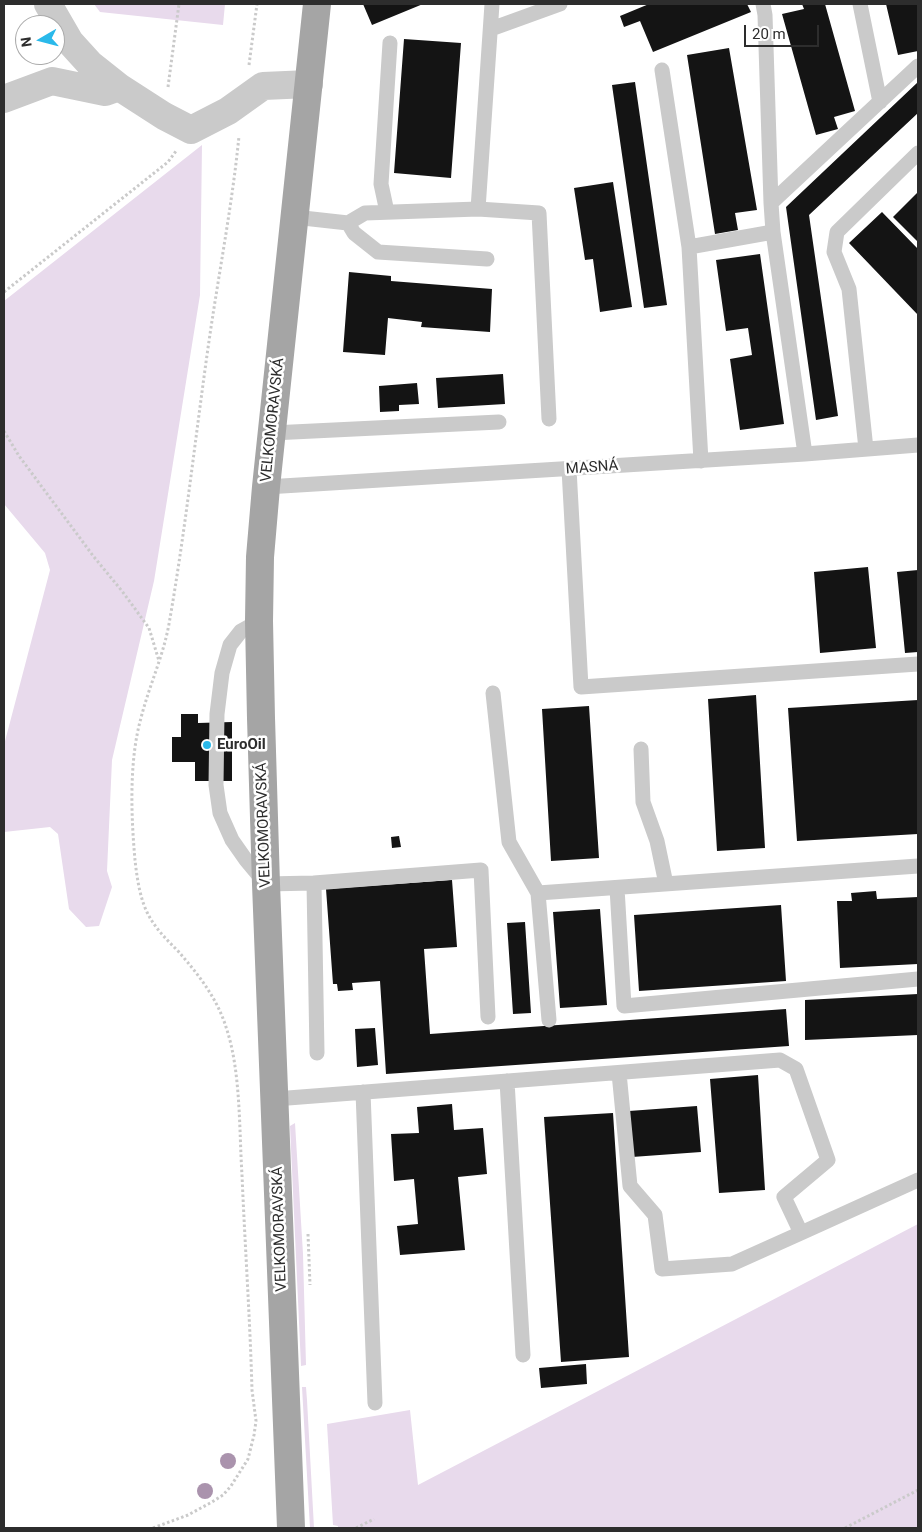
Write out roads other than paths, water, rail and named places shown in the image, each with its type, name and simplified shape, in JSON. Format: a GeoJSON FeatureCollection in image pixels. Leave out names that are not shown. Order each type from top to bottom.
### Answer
{"type":"FeatureCollection","features":[{"type":"Feature","properties":{"kind":"main road","name":"VELKOMORAVSKÁ"},"geometry":{"type":"LineString","coordinates":[[291,1528],[266,884],[259,622],[260,557],[317,4]]}},
{"type":"Feature","properties":{"kind":"street"},"geometry":{"type":"LineString","coordinates":[[48,4],[70,42],[90,64],[119,88],[164,116],[191,130],[228,111],[263,86],[309,84]]}},
{"type":"Feature","properties":{"kind":"street"},"geometry":{"type":"LineString","coordinates":[[52,81],[70,42]]}},
{"type":"Feature","properties":{"kind":"street"},"geometry":{"type":"LineString","coordinates":[[4,100],[52,81],[104,92],[119,88]]}},
{"type":"Feature","properties":{"kind":"lane"},"geometry":{"type":"LineString","coordinates":[[478,209],[492,4]]}},
{"type":"Feature","properties":{"kind":"lane"},"geometry":{"type":"LineString","coordinates":[[490,29],[560,4]]}},
{"type":"Feature","properties":{"kind":"lane"},"geometry":{"type":"LineString","coordinates":[[763,4],[773,232],[805,454]]}},
{"type":"Feature","properties":{"kind":"lane"},"geometry":{"type":"LineString","coordinates":[[860,4],[880,102]]}},
{"type":"Feature","properties":{"kind":"lane"},"geometry":{"type":"LineString","coordinates":[[387,212],[380,184],[390,43]]}},
{"type":"Feature","properties":{"kind":"lane"},"geometry":{"type":"LineString","coordinates":[[771,203],[918,66]]}},
{"type":"Feature","properties":{"kind":"lane"},"geometry":{"type":"LineString","coordinates":[[662,70],[689,248],[701,461]]}},
{"type":"Feature","properties":{"kind":"lane"},"geometry":{"type":"LineString","coordinates":[[866,449],[849,289],[834,252],[837,232],[918,153]]}},
{"type":"Feature","properties":{"kind":"lane"},"geometry":{"type":"LineString","coordinates":[[294,217],[348,223],[365,213],[478,209],[539,212],[550,419]]}},
{"type":"Feature","properties":{"kind":"lane"},"geometry":{"type":"LineString","coordinates":[[348,223],[354,233],[378,252],[487,259]]}},
{"type":"Feature","properties":{"kind":"lane"},"geometry":{"type":"LineString","coordinates":[[689,248],[773,232]]}},
{"type":"Feature","properties":{"kind":"lane"},"geometry":{"type":"LineString","coordinates":[[272,433],[499,422]]}},
{"type":"Feature","properties":{"kind":"lane","name":"MASNÁ"},"geometry":{"type":"LineString","coordinates":[[266,487],[569,470],[805,454],[918,444]]}},
{"type":"Feature","properties":{"kind":"lane"},"geometry":{"type":"LineString","coordinates":[[569,470],[581,687],[918,664]]}},
{"type":"Feature","properties":{"kind":"lane"},"geometry":{"type":"LineString","coordinates":[[259,622],[242,631],[230,645],[222,673],[217,714],[216,785],[220,813],[232,840],[266,884],[314,883],[481,870],[488,1017]]}},
{"type":"Feature","properties":{"kind":"lane"},"geometry":{"type":"LineString","coordinates":[[493,693],[508,842],[538,893],[549,1020]]}},
{"type":"Feature","properties":{"kind":"lane"},"geometry":{"type":"LineString","coordinates":[[640,749],[643,802],[657,841],[666,884]]}},
{"type":"Feature","properties":{"kind":"lane"},"geometry":{"type":"LineString","coordinates":[[538,893],[918,866]]}},
{"type":"Feature","properties":{"kind":"lane"},"geometry":{"type":"LineString","coordinates":[[314,883],[317,1053]]}},
{"type":"Feature","properties":{"kind":"lane"},"geometry":{"type":"LineString","coordinates":[[617,888],[624,1006],[918,979]]}},
{"type":"Feature","properties":{"kind":"lane"},"geometry":{"type":"LineString","coordinates":[[275,1098],[780,1060],[796,1069],[828,1160],[784,1197],[801,1234]]}},
{"type":"Feature","properties":{"kind":"lane"},"geometry":{"type":"LineString","coordinates":[[619,1073],[630,1186],[655,1215],[662,1269],[732,1264],[918,1180]]}},
{"type":"Feature","properties":{"kind":"lane"},"geometry":{"type":"LineString","coordinates":[[508,1081],[523,1355]]}},
{"type":"Feature","properties":{"kind":"lane"},"geometry":{"type":"LineString","coordinates":[[363,1092],[376,1403]]}},
{"type":"Feature","properties":{"kind":"place","name":"EuroOil"},"geometry":{"type":"Point","coordinates":[207,745]}}]}
